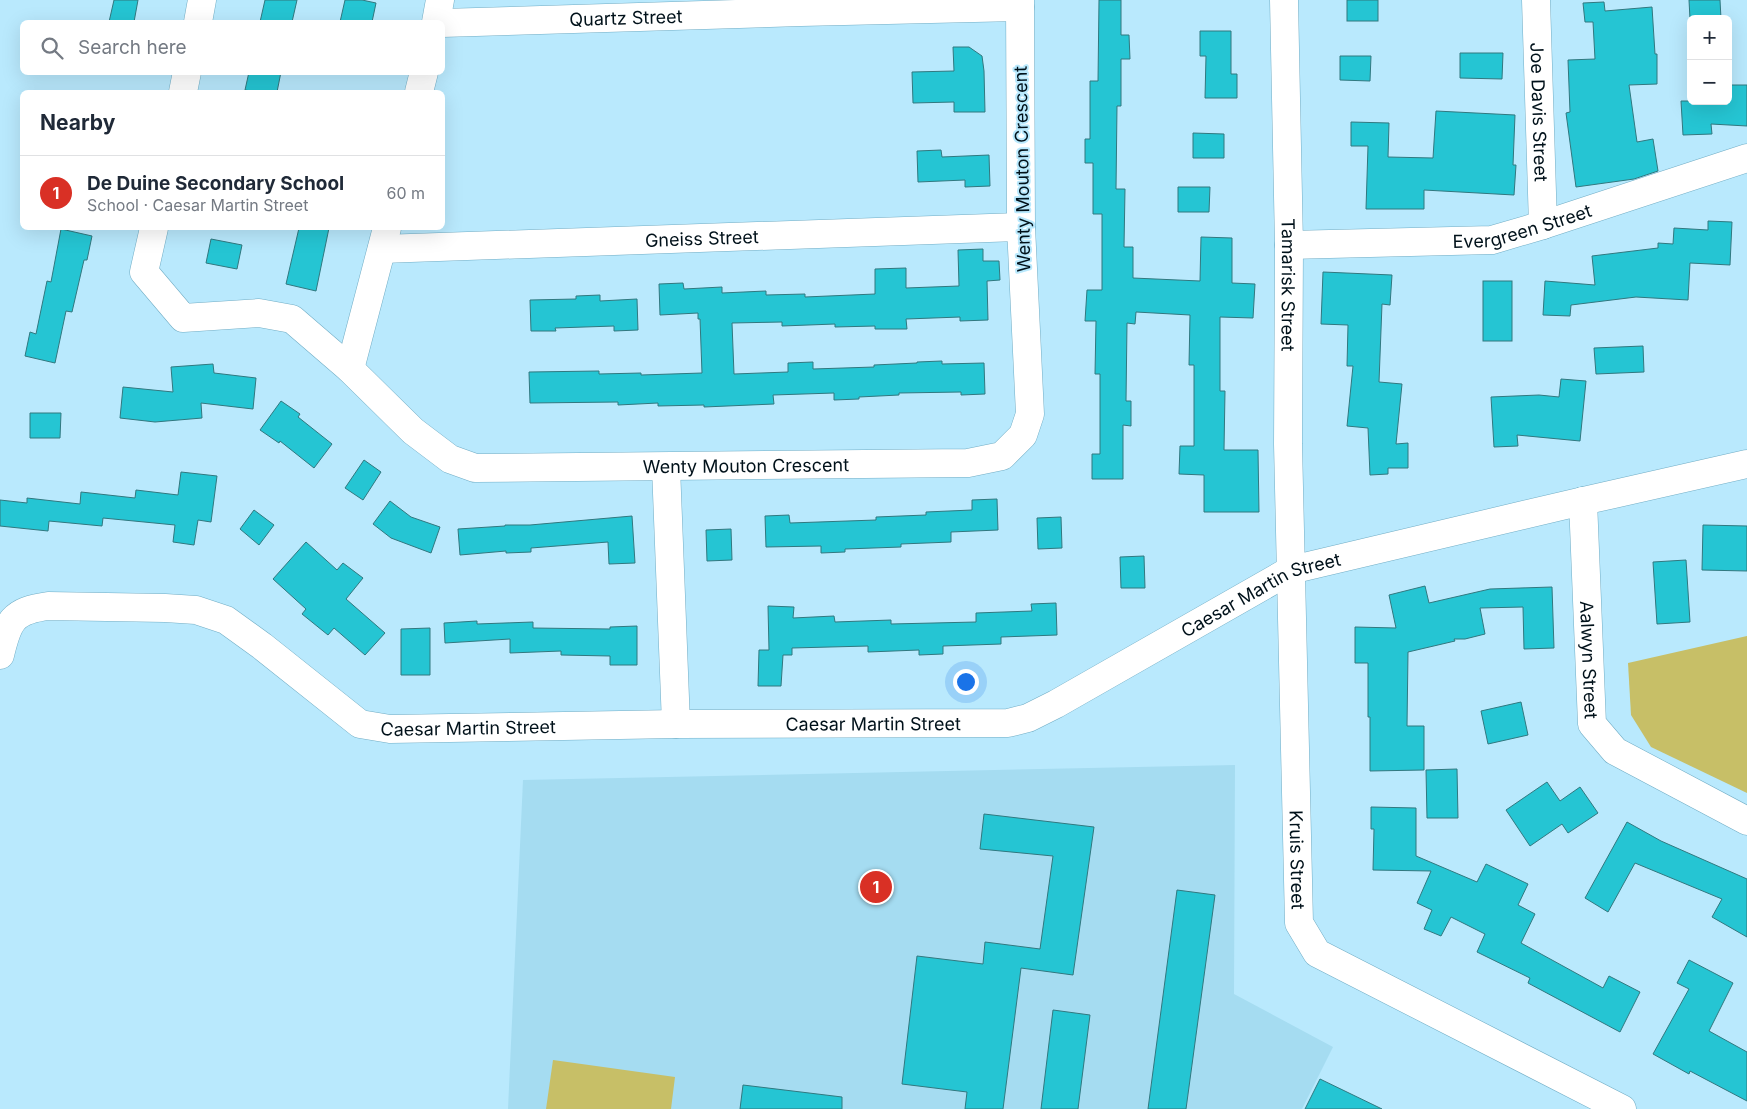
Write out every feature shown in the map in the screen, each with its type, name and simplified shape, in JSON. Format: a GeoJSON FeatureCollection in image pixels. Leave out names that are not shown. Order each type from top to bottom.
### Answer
{"type":"FeatureCollection","features":[{"type":"Feature","properties":{"kind":"street"},"geometry":{"type":"LineString","coordinates":[[198,20],[202,0]]}},
{"type":"Feature","properties":{"kind":"street"},"geometry":{"type":"LineString","coordinates":[[436,20],[440,0]]}},
{"type":"Feature","properties":{"kind":"street","name":"Tamarisk Street"},"geometry":{"type":"LineString","coordinates":[[1284,0],[1289,244],[1288,444],[1291,570]]}},
{"type":"Feature","properties":{"kind":"street","name":"Joe Davis Street"},"geometry":{"type":"LineString","coordinates":[[1536,0],[1543,226]]}},
{"type":"Feature","properties":{"kind":"street","name":"Quartz Street"},"geometry":{"type":"LineString","coordinates":[[445,23],[801,6],[1020,4]]}},
{"type":"Feature","properties":{"kind":"street","name":"Wenty Mouton Crescent"},"geometry":{"type":"LineString","coordinates":[[154,230],[144,272],[183,318],[258,313],[292,319],[350,369],[413,431],[450,459],[475,468],[968,463],[1002,456],[1023,434],[1030,414],[1021,227],[1020,4]]}},
{"type":"Feature","properties":{"kind":"street"},"geometry":{"type":"LineString","coordinates":[[182,90],[186,75]]}},
{"type":"Feature","properties":{"kind":"street"},"geometry":{"type":"LineString","coordinates":[[420,90],[423,75]]}},
{"type":"Feature","properties":{"kind":"street","name":"Evergreen Street"},"geometry":{"type":"LineString","coordinates":[[1289,244],[1492,240],[1543,226],[1747,158]]}},
{"type":"Feature","properties":{"kind":"street","name":"Gneiss Street"},"geometry":{"type":"LineString","coordinates":[[385,238],[1021,227]]}},
{"type":"Feature","properties":{"kind":"street"},"geometry":{"type":"LineString","coordinates":[[350,369],[385,238]]}},
{"type":"Feature","properties":{"kind":"street","name":"Caesar Martin Street"},"geometry":{"type":"LineString","coordinates":[[2,648],[7,628],[15,617],[31,608],[48,606],[196,610],[226,620],[262,646],[360,724],[390,729],[676,724],[1008,723],[1028,718],[1056,704],[1291,570],[1747,464]]}},
{"type":"Feature","properties":{"kind":"street"},"geometry":{"type":"LineString","coordinates":[[666,466],[676,724]]}},
{"type":"Feature","properties":{"kind":"street","name":"Aalwyn Street"},"geometry":{"type":"LineString","coordinates":[[1583,501],[1592,724],[1615,751],[1747,821]]}},
{"type":"Feature","properties":{"kind":"street","name":"Kruis Street"},"geometry":{"type":"LineString","coordinates":[[1291,570],[1299,922],[1317,953],[1622,1109]]}},
{"type":"Feature","properties":{"kind":"shaded area"},"geometry":{"type":"Polygon","coordinates":[[[1747,636],[1747,793],[1651,747],[1631,715],[1628,663],[1747,636]]]}},
{"type":"Feature","properties":{"kind":"shaded area"},"geometry":{"type":"Polygon","coordinates":[[[1235,765],[1234,994],[1333,1047],[1302,1109],[508,1109],[523,780],[1235,765]]]}},
{"type":"Feature","properties":{"kind":"shaded area"},"geometry":{"type":"Polygon","coordinates":[[[553,1060],[675,1077],[671,1109],[546,1109],[553,1060]]]}},
{"type":"Feature","properties":{"kind":"building"},"geometry":{"type":"Polygon","coordinates":[[[114,0],[138,0],[134,20],[109,20],[114,0]]]}},
{"type":"Feature","properties":{"kind":"building"},"geometry":{"type":"Polygon","coordinates":[[[265,0],[297,0],[292,20],[260,20],[265,0]]]}},
{"type":"Feature","properties":{"kind":"building"},"geometry":{"type":"Polygon","coordinates":[[[345,0],[362,0],[376,3],[372,20],[340,20],[345,0]]]}},
{"type":"Feature","properties":{"kind":"building"},"geometry":{"type":"Polygon","coordinates":[[[1099,0],[1121,0],[1121,35],[1129,35],[1130,59],[1121,59],[1121,106],[1117,106],[1116,189],[1125,189],[1124,247],[1133,247],[1133,278],[1200,281],[1201,237],[1232,238],[1232,283],[1255,284],[1253,318],[1220,317],[1220,391],[1225,391],[1224,450],[1258,450],[1259,512],[1204,512],[1204,475],[1179,474],[1180,446],[1194,446],[1194,365],[1189,365],[1190,315],[1136,312],[1135,324],[1127,323],[1126,401],[1131,401],[1131,426],[1123,425],[1123,479],[1092,479],[1092,454],[1100,454],[1100,374],[1095,374],[1096,321],[1085,321],[1087,290],[1102,290],[1102,214],[1093,214],[1093,163],[1085,163],[1085,139],[1090,139],[1090,81],[1098,81],[1099,0]]]}},
{"type":"Feature","properties":{"kind":"building"},"geometry":{"type":"Polygon","coordinates":[[[1347,0],[1378,0],[1378,21],[1347,21],[1347,0]]]}},
{"type":"Feature","properties":{"kind":"building"},"geometry":{"type":"Polygon","coordinates":[[[1689,0],[1720,0],[1721,15],[1690,15],[1689,0]]]}},
{"type":"Feature","properties":{"kind":"building"},"geometry":{"type":"Polygon","coordinates":[[[1604,2],[1605,11],[1652,7],[1655,54],[1657,54],[1657,84],[1629,85],[1637,142],[1653,139],[1658,171],[1634,179],[1576,187],[1566,113],[1570,112],[1568,60],[1595,59],[1593,22],[1585,22],[1583,3],[1604,2]]]}},
{"type":"Feature","properties":{"kind":"building"},"geometry":{"type":"Polygon","coordinates":[[[1200,31],[1231,31],[1231,74],[1237,74],[1237,98],[1205,98],[1206,56],[1200,56],[1200,31]]]}},
{"type":"Feature","properties":{"kind":"building"},"geometry":{"type":"Polygon","coordinates":[[[953,47],[969,47],[982,56],[985,112],[954,112],[954,102],[913,103],[912,72],[954,71],[953,47]]]}},
{"type":"Feature","properties":{"kind":"building"},"geometry":{"type":"Polygon","coordinates":[[[1460,53],[1503,53],[1502,79],[1460,78],[1460,53]]]}},
{"type":"Feature","properties":{"kind":"building"},"geometry":{"type":"Polygon","coordinates":[[[1340,56],[1371,56],[1370,81],[1340,80],[1340,56]]]}},
{"type":"Feature","properties":{"kind":"building"},"geometry":{"type":"Polygon","coordinates":[[[248,75],[280,75],[277,90],[245,90],[248,75]]]}},
{"type":"Feature","properties":{"kind":"building"},"geometry":{"type":"Polygon","coordinates":[[[1732,85],[1747,85],[1747,126],[1711,124],[1712,134],[1683,135],[1681,101],[1687,101],[1687,105],[1732,105],[1732,85]]]}},
{"type":"Feature","properties":{"kind":"building"},"geometry":{"type":"Polygon","coordinates":[[[1436,111],[1515,115],[1513,165],[1516,165],[1514,195],[1424,190],[1424,209],[1366,209],[1368,146],[1351,146],[1351,122],[1389,123],[1388,157],[1433,158],[1436,111]]]}},
{"type":"Feature","properties":{"kind":"building"},"geometry":{"type":"Polygon","coordinates":[[[1193,133],[1224,134],[1224,158],[1193,158],[1193,133]]]}},
{"type":"Feature","properties":{"kind":"building"},"geometry":{"type":"Polygon","coordinates":[[[941,150],[942,157],[989,155],[990,186],[965,187],[965,180],[918,182],[917,151],[941,150]]]}},
{"type":"Feature","properties":{"kind":"building"},"geometry":{"type":"Polygon","coordinates":[[[1178,187],[1210,187],[1209,212],[1178,212],[1178,187]]]}},
{"type":"Feature","properties":{"kind":"building"},"geometry":{"type":"Polygon","coordinates":[[[1708,221],[1732,222],[1730,265],[1690,263],[1688,300],[1636,297],[1571,305],[1570,316],[1543,315],[1545,281],[1595,285],[1592,256],[1658,248],[1658,243],[1673,244],[1674,228],[1708,230],[1708,221]]]}},
{"type":"Feature","properties":{"kind":"building"},"geometry":{"type":"Polygon","coordinates":[[[61,230],[92,236],[87,260],[84,260],[72,312],[66,311],[55,363],[25,356],[30,332],[36,334],[47,281],[51,282],[61,230]]]}},
{"type":"Feature","properties":{"kind":"building"},"geometry":{"type":"Polygon","coordinates":[[[299,230],[329,230],[316,291],[286,284],[299,230]]]}},
{"type":"Feature","properties":{"kind":"building"},"geometry":{"type":"Polygon","coordinates":[[[211,239],[242,245],[237,269],[206,263],[211,239]]]}},
{"type":"Feature","properties":{"kind":"building"},"geometry":{"type":"Polygon","coordinates":[[[983,249],[983,261],[999,261],[1000,280],[987,281],[988,320],[960,321],[960,317],[906,319],[907,329],[875,329],[875,326],[835,327],[835,324],[782,326],[782,322],[732,323],[734,374],[788,372],[788,363],[813,362],[813,369],[874,367],[874,365],[942,361],[942,364],[984,363],[985,394],[961,395],[961,392],[899,393],[899,395],[834,400],[834,393],[773,395],[774,404],[704,407],[704,405],[658,406],[658,403],[618,405],[618,402],[530,403],[529,372],[599,371],[599,374],[641,373],[641,375],[702,373],[700,319],[698,319],[698,313],[660,315],[659,284],[683,283],[684,289],[722,287],[722,293],[766,291],[766,295],[805,294],[805,297],[875,294],[875,269],[906,268],[906,288],[959,286],[958,250],[983,249]]]}},
{"type":"Feature","properties":{"kind":"building"},"geometry":{"type":"Polygon","coordinates":[[[1323,272],[1392,275],[1390,305],[1382,304],[1379,382],[1402,384],[1396,444],[1408,443],[1408,468],[1388,468],[1388,474],[1370,475],[1368,428],[1347,426],[1353,366],[1347,366],[1348,325],[1321,324],[1323,272]]]}},
{"type":"Feature","properties":{"kind":"building"},"geometry":{"type":"Polygon","coordinates":[[[1483,281],[1512,281],[1512,341],[1483,341],[1483,281]]]}},
{"type":"Feature","properties":{"kind":"building"},"geometry":{"type":"Polygon","coordinates":[[[600,295],[600,301],[637,299],[638,330],[614,331],[614,326],[555,328],[556,331],[531,331],[530,300],[576,299],[576,296],[600,295]]]}},
{"type":"Feature","properties":{"kind":"building"},"geometry":{"type":"Polygon","coordinates":[[[1643,346],[1644,372],[1596,374],[1594,348],[1643,346]]]}},
{"type":"Feature","properties":{"kind":"building"},"geometry":{"type":"Polygon","coordinates":[[[213,364],[214,373],[256,378],[253,409],[201,403],[202,418],[155,422],[120,418],[123,387],[173,392],[171,367],[213,364]]]}},
{"type":"Feature","properties":{"kind":"building"},"geometry":{"type":"Polygon","coordinates":[[[1561,379],[1586,381],[1580,441],[1517,435],[1518,446],[1494,447],[1491,397],[1539,395],[1559,397],[1561,379]]]}},
{"type":"Feature","properties":{"kind":"building"},"geometry":{"type":"Polygon","coordinates":[[[281,401],[300,414],[298,417],[332,444],[314,468],[280,441],[279,443],[260,430],[281,401]]]}},
{"type":"Feature","properties":{"kind":"building"},"geometry":{"type":"Polygon","coordinates":[[[30,413],[61,413],[60,438],[30,438],[30,413]]]}},
{"type":"Feature","properties":{"kind":"building"},"geometry":{"type":"Polygon","coordinates":[[[364,460],[381,472],[363,500],[345,488],[364,460]]]}},
{"type":"Feature","properties":{"kind":"building"},"geometry":{"type":"Polygon","coordinates":[[[181,472],[217,476],[211,522],[198,520],[194,545],[173,542],[175,525],[103,518],[102,526],[49,521],[48,531],[0,526],[0,500],[27,503],[27,498],[80,504],[81,492],[135,498],[136,490],[178,495],[181,472]]]}},
{"type":"Feature","properties":{"kind":"building"},"geometry":{"type":"Polygon","coordinates":[[[997,499],[998,530],[951,532],[951,542],[901,544],[901,547],[845,549],[845,552],[821,553],[821,546],[766,547],[765,516],[789,515],[790,523],[876,520],[876,517],[926,515],[926,512],[972,510],[972,500],[997,499]]]}},
{"type":"Feature","properties":{"kind":"building"},"geometry":{"type":"Polygon","coordinates":[[[390,501],[411,517],[440,527],[431,553],[391,538],[373,524],[390,501]]]}},
{"type":"Feature","properties":{"kind":"building"},"geometry":{"type":"Polygon","coordinates":[[[254,510],[274,525],[259,545],[240,529],[254,510]]]}},
{"type":"Feature","properties":{"kind":"building"},"geometry":{"type":"Polygon","coordinates":[[[632,516],[635,563],[609,564],[608,542],[531,548],[531,552],[506,553],[506,551],[460,555],[458,529],[632,516]]]}},
{"type":"Feature","properties":{"kind":"building"},"geometry":{"type":"Polygon","coordinates":[[[1061,517],[1062,548],[1038,549],[1037,518],[1061,517]]]}},
{"type":"Feature","properties":{"kind":"building"},"geometry":{"type":"Polygon","coordinates":[[[1703,525],[1747,526],[1747,571],[1702,570],[1703,525]]]}},
{"type":"Feature","properties":{"kind":"building"},"geometry":{"type":"Polygon","coordinates":[[[731,529],[732,560],[707,561],[706,530],[731,529]]]}},
{"type":"Feature","properties":{"kind":"building"},"geometry":{"type":"Polygon","coordinates":[[[306,542],[337,570],[343,563],[363,578],[346,599],[385,633],[365,655],[334,628],[328,635],[302,614],[306,609],[273,579],[306,542]]]}},
{"type":"Feature","properties":{"kind":"building"},"geometry":{"type":"Polygon","coordinates":[[[1144,556],[1145,588],[1121,588],[1120,557],[1144,556]]]}},
{"type":"Feature","properties":{"kind":"building"},"geometry":{"type":"Polygon","coordinates":[[[1686,560],[1690,622],[1657,624],[1653,562],[1686,560]]]}},
{"type":"Feature","properties":{"kind":"building"},"geometry":{"type":"Polygon","coordinates":[[[1425,586],[1429,603],[1490,589],[1552,587],[1554,648],[1524,649],[1523,607],[1480,608],[1485,634],[1465,639],[1454,639],[1455,641],[1408,652],[1407,726],[1424,726],[1424,770],[1370,771],[1368,663],[1355,663],[1355,627],[1396,628],[1389,595],[1425,586]]]}},
{"type":"Feature","properties":{"kind":"building"},"geometry":{"type":"Polygon","coordinates":[[[1056,603],[1057,635],[1001,637],[1001,644],[943,646],[943,654],[919,655],[919,650],[868,652],[868,646],[792,648],[792,655],[783,655],[781,686],[758,686],[759,650],[769,650],[768,606],[794,607],[793,618],[834,616],[835,622],[891,620],[891,624],[976,622],[976,613],[1032,611],[1031,604],[1056,603]]]}},
{"type":"Feature","properties":{"kind":"building"},"geometry":{"type":"Polygon","coordinates":[[[477,621],[477,624],[533,622],[533,628],[610,629],[610,627],[637,626],[637,665],[610,665],[610,656],[561,655],[561,651],[510,653],[510,639],[445,643],[444,623],[477,621]]]}},
{"type":"Feature","properties":{"kind":"building"},"geometry":{"type":"Polygon","coordinates":[[[430,628],[430,675],[401,675],[401,629],[430,628]]]}},
{"type":"Feature","properties":{"kind":"building"},"geometry":{"type":"Polygon","coordinates":[[[1521,702],[1528,735],[1488,744],[1481,711],[1521,702]]]}},
{"type":"Feature","properties":{"kind":"building"},"geometry":{"type":"Polygon","coordinates":[[[1457,769],[1458,818],[1427,818],[1426,770],[1457,769]]]}},
{"type":"Feature","properties":{"kind":"building"},"geometry":{"type":"Polygon","coordinates":[[[1547,782],[1560,801],[1580,787],[1598,813],[1568,833],[1562,824],[1530,846],[1506,810],[1547,782]]]}},
{"type":"Feature","properties":{"kind":"building"},"geometry":{"type":"Polygon","coordinates":[[[1371,807],[1416,808],[1416,856],[1477,882],[1486,864],[1528,884],[1518,905],[1535,914],[1521,943],[1603,988],[1609,976],[1640,992],[1620,1032],[1528,983],[1530,978],[1477,952],[1485,934],[1451,917],[1441,936],[1424,929],[1432,910],[1417,903],[1431,871],[1373,870],[1374,829],[1371,829],[1371,807]]]}},
{"type":"Feature","properties":{"kind":"building"},"geometry":{"type":"Polygon","coordinates":[[[984,814],[1094,827],[1073,975],[1021,968],[1003,1109],[965,1109],[967,1092],[902,1084],[917,956],[983,964],[985,942],[1040,949],[1053,856],[980,849],[984,814]]]}},
{"type":"Feature","properties":{"kind":"building"},"geometry":{"type":"Polygon","coordinates":[[[1627,822],[1661,841],[1747,879],[1747,937],[1712,917],[1722,899],[1635,863],[1608,912],[1585,898],[1627,822]]]}},
{"type":"Feature","properties":{"kind":"building"},"geometry":{"type":"Polygon","coordinates":[[[1177,890],[1215,895],[1186,1109],[1148,1109],[1177,890]]]}},
{"type":"Feature","properties":{"kind":"building"},"geometry":{"type":"Polygon","coordinates":[[[1689,960],[1733,983],[1709,1031],[1747,1052],[1747,1101],[1690,1071],[1689,1074],[1653,1054],[1689,989],[1677,983],[1689,960]]]}},
{"type":"Feature","properties":{"kind":"building"},"geometry":{"type":"Polygon","coordinates":[[[1053,1010],[1090,1015],[1078,1109],[1041,1109],[1053,1010]]]}},
{"type":"Feature","properties":{"kind":"building"},"geometry":{"type":"Polygon","coordinates":[[[1320,1079],[1382,1109],[1305,1109],[1320,1079]]]}},
{"type":"Feature","properties":{"kind":"building"},"geometry":{"type":"Polygon","coordinates":[[[743,1085],[842,1097],[842,1109],[740,1109],[743,1085]]]}},
{"type":"Feature","properties":{"kind":"place","name":"De Duine Secondary School"},"geometry":{"type":"Point","coordinates":[876,887]}}]}
